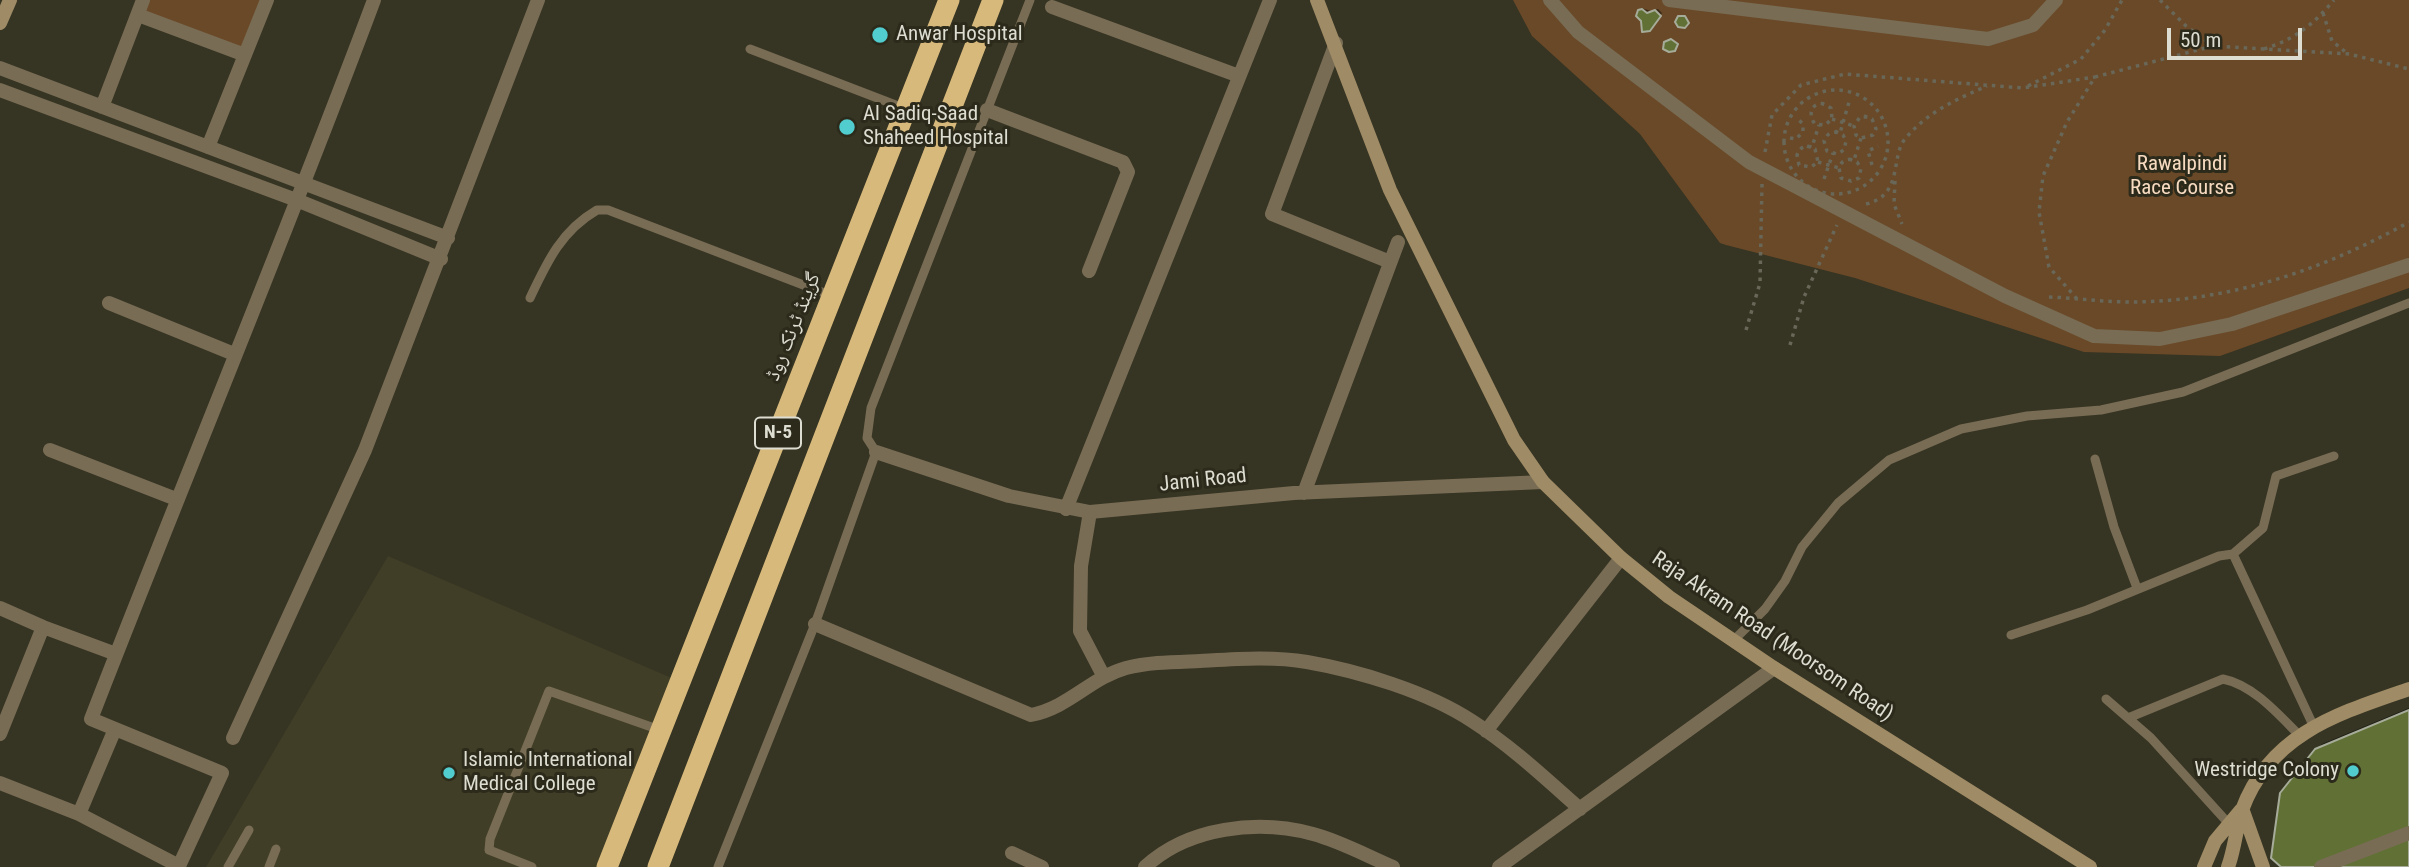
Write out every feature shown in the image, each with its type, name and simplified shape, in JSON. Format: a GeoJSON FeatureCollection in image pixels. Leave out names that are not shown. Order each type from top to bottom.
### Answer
{"type":"FeatureCollection","features":[{"type":"Feature","properties":{"kind":"highway","name":"گرینڈ ٹرنک روڈ"},"geometry":{"type":"LineString","coordinates":[[607,867],[950,0]]}},
{"type":"Feature","properties":{"kind":"highway","name":"N-5"},"geometry":{"type":"LineString","coordinates":[[658,867],[993,0]]}},
{"type":"Feature","properties":{"kind":"street"},"geometry":{"type":"LineString","coordinates":[[0,23],[9,0]]}},
{"type":"Feature","properties":{"kind":"street"},"geometry":{"type":"LineString","coordinates":[[102,107],[143,0]]}},
{"type":"Feature","properties":{"kind":"street"},"geometry":{"type":"LineString","coordinates":[[208,147],[267,0]]}},
{"type":"Feature","properties":{"kind":"street"},"geometry":{"type":"LineString","coordinates":[[0,783],[79,814],[179,866],[222,773],[90,719],[234,354],[299,201],[374,0]]}},
{"type":"Feature","properties":{"kind":"street"},"geometry":{"type":"LineString","coordinates":[[233,738],[365,450],[441,259],[538,0]]}},
{"type":"Feature","properties":{"kind":"street"},"geometry":{"type":"LineString","coordinates":[[1066,509],[1270,0]]}},
{"type":"Feature","properties":{"kind":"street","name":"Raja Akram Road (Moorsom Road)"},"geometry":{"type":"LineString","coordinates":[[1317,0],[1336,43],[1390,190],[1514,440],[1543,482],[1621,558],[1669,597],[1774,668],[2090,867]]}},
{"type":"Feature","properties":{"kind":"street"},"geometry":{"type":"LineString","coordinates":[[1550,0],[1578,32],[1762,168],[2005,296],[2094,336],[2160,339],[2232,324],[2409,265]]}},
{"type":"Feature","properties":{"kind":"street"},"geometry":{"type":"LineString","coordinates":[[1669,0],[1988,39],[2033,25],[2056,0]]}},
{"type":"Feature","properties":{"kind":"street"},"geometry":{"type":"LineString","coordinates":[[1052,7],[1239,76]]}},
{"type":"Feature","properties":{"kind":"street"},"geometry":{"type":"LineString","coordinates":[[138,15],[245,55]]}},
{"type":"Feature","properties":{"kind":"street"},"geometry":{"type":"LineString","coordinates":[[1336,43],[1272,214],[1390,262]]}},
{"type":"Feature","properties":{"kind":"street"},"geometry":{"type":"LineString","coordinates":[[0,68],[448,238]]}},
{"type":"Feature","properties":{"kind":"street"},"geometry":{"type":"LineString","coordinates":[[0,90],[299,201],[441,259]]}},
{"type":"Feature","properties":{"kind":"street"},"geometry":{"type":"LineString","coordinates":[[987,110],[1123,162],[1128,172],[1089,271]]}},
{"type":"Feature","properties":{"kind":"street"},"geometry":{"type":"LineString","coordinates":[[1304,493],[1398,242]]}},
{"type":"Feature","properties":{"kind":"street"},"geometry":{"type":"LineString","coordinates":[[108,303],[234,354]]}},
{"type":"Feature","properties":{"kind":"street"},"geometry":{"type":"LineString","coordinates":[[50,450],[176,499]]}},
{"type":"Feature","properties":{"kind":"street","name":"Jami Road"},"geometry":{"type":"LineString","coordinates":[[876,453],[1009,496],[1090,512],[1304,493],[1543,482]]}},
{"type":"Feature","properties":{"kind":"street"},"geometry":{"type":"LineString","coordinates":[[1090,512],[1081,566],[1080,631],[1104,677]]}},
{"type":"Feature","properties":{"kind":"street"},"geometry":{"type":"LineString","coordinates":[[1486,731],[1621,558]]}},
{"type":"Feature","properties":{"kind":"street"},"geometry":{"type":"LineString","coordinates":[[0,608],[116,654]]}},
{"type":"Feature","properties":{"kind":"street"},"geometry":{"type":"LineString","coordinates":[[815,624],[1031,715],[1050,711],[1070,701],[1104,677],[1152,663],[1239,659],[1306,662],[1395,685],[1471,720],[1580,808]]}},
{"type":"Feature","properties":{"kind":"street"},"geometry":{"type":"LineString","coordinates":[[0,734],[43,627]]}},
{"type":"Feature","properties":{"kind":"street"},"geometry":{"type":"LineString","coordinates":[[1499,867],[1774,668]]}},
{"type":"Feature","properties":{"kind":"street"},"geometry":{"type":"LineString","coordinates":[[2204,867],[2216,841],[2242,810],[2270,763],[2299,735],[2313,725],[2409,689]]}},
{"type":"Feature","properties":{"kind":"street"},"geometry":{"type":"LineString","coordinates":[[79,814],[115,729]]}},
{"type":"Feature","properties":{"kind":"street"},"geometry":{"type":"LineString","coordinates":[[2228,867],[2242,810]]}},
{"type":"Feature","properties":{"kind":"street"},"geometry":{"type":"LineString","coordinates":[[2242,810],[2263,867]]}},
{"type":"Feature","properties":{"kind":"street"},"geometry":{"type":"LineString","coordinates":[[1145,867],[1157,856],[1204,834],[1262,826],[1313,834],[1393,867]]}},
{"type":"Feature","properties":{"kind":"street"},"geometry":{"type":"LineString","coordinates":[[2321,867],[2409,833]]}},
{"type":"Feature","properties":{"kind":"street"},"geometry":{"type":"LineString","coordinates":[[1012,853],[1042,867]]}},
{"type":"Feature","properties":{"kind":"lane"},"geometry":{"type":"LineString","coordinates":[[718,867],[815,624],[876,453],[867,438],[871,408],[1030,0]]}},
{"type":"Feature","properties":{"kind":"lane"},"geometry":{"type":"LineString","coordinates":[[750,50],[906,109]]}},
{"type":"Feature","properties":{"kind":"lane"},"geometry":{"type":"LineString","coordinates":[[530,298],[562,238],[597,210],[608,210],[832,296]]}},
{"type":"Feature","properties":{"kind":"lane"},"geometry":{"type":"LineString","coordinates":[[1734,640],[1765,609],[1785,580],[1802,547],[1838,503],[1889,460],[1961,429],[2027,416],[2101,410],[2183,392],[2409,303]]}},
{"type":"Feature","properties":{"kind":"lane"},"geometry":{"type":"LineString","coordinates":[[2011,635],[2087,610],[2219,556],[2233,554],[2263,528],[2276,476],[2334,456]]}},
{"type":"Feature","properties":{"kind":"lane"},"geometry":{"type":"LineString","coordinates":[[2095,459],[2114,527],[2137,588]]}},
{"type":"Feature","properties":{"kind":"lane"},"geometry":{"type":"LineString","coordinates":[[2233,554],[2313,725]]}},
{"type":"Feature","properties":{"kind":"lane"},"geometry":{"type":"LineString","coordinates":[[2128,718],[2223,679],[2235,682],[2255,695],[2299,735]]}},
{"type":"Feature","properties":{"kind":"lane"},"geometry":{"type":"LineString","coordinates":[[532,867],[489,850],[490,839],[549,691],[661,731]]}},
{"type":"Feature","properties":{"kind":"lane"},"geometry":{"type":"LineString","coordinates":[[2106,699],[2151,738],[2229,824]]}},
{"type":"Feature","properties":{"kind":"lane"},"geometry":{"type":"LineString","coordinates":[[228,867],[249,830]]}},
{"type":"Feature","properties":{"kind":"lane"},"geometry":{"type":"LineString","coordinates":[[269,867],[276,849]]}},
{"type":"Feature","properties":{"kind":"path"},"geometry":{"type":"LineString","coordinates":[[2023,88],[2081,58],[2105,30],[2122,0]]}},
{"type":"Feature","properties":{"kind":"path"},"geometry":{"type":"LineString","coordinates":[[2160,0],[2186,26],[2213,46]]}},
{"type":"Feature","properties":{"kind":"path"},"geometry":{"type":"LineString","coordinates":[[2258,50],[2289,41],[2323,13],[2334,0]]}},
{"type":"Feature","properties":{"kind":"path"},"geometry":{"type":"LineString","coordinates":[[2323,13],[2332,41],[2349,54]]}},
{"type":"Feature","properties":{"kind":"path"},"geometry":{"type":"LineString","coordinates":[[1746,330],[1760,283],[1762,168],[1772,115],[1801,85],[1845,74],[1897,81],[2023,88],[2095,77],[2213,46],[2349,54],[2409,69]]}},
{"type":"Feature","properties":{"kind":"path"},"geometry":{"type":"LineString","coordinates":[[2077,299],[2049,267],[2039,212],[2043,176],[2067,122],[2095,77]]}},
{"type":"Feature","properties":{"kind":"path"},"geometry":{"type":"LineString","coordinates":[[1912,248],[1894,204],[1895,179],[1903,141],[1940,107],[1989,85]]}},
{"type":"Feature","properties":{"kind":"path"},"geometry":{"type":"LineString","coordinates":[[1824,92],[1852,92],[1879,111],[1889,140],[1888,154],[1882,168],[1866,187],[1854,193],[1829,194],[1796,177],[1784,151],[1783,132],[1791,114],[1807,99],[1824,92]]}},
{"type":"Feature","properties":{"kind":"path"},"geometry":{"type":"LineString","coordinates":[[1825,139],[1835,131],[1840,132],[1849,102]]}},
{"type":"Feature","properties":{"kind":"path"},"geometry":{"type":"LineString","coordinates":[[1819,125],[1813,122],[1811,112],[1824,104],[1831,108],[1832,119]]}},
{"type":"Feature","properties":{"kind":"path"},"geometry":{"type":"LineString","coordinates":[[1866,117],[1872,119],[1876,129],[1873,135],[1861,138],[1856,135],[1854,126],[1866,117]]}},
{"type":"Feature","properties":{"kind":"path"},"geometry":{"type":"LineString","coordinates":[[1790,138],[1796,139],[1803,132],[1803,124],[1797,118]]}},
{"type":"Feature","properties":{"kind":"path"},"geometry":{"type":"LineString","coordinates":[[1818,162],[1811,167],[1799,165],[1798,152],[1812,146],[1819,125],[1832,119],[1854,126]]}},
{"type":"Feature","properties":{"kind":"path"},"geometry":{"type":"LineString","coordinates":[[1835,131],[1845,137],[1846,148]]}},
{"type":"Feature","properties":{"kind":"path"},"geometry":{"type":"LineString","coordinates":[[1815,136],[1825,139]]}},
{"type":"Feature","properties":{"kind":"path"},"geometry":{"type":"LineString","coordinates":[[1839,168],[1849,159],[1854,160],[1861,138]]}},
{"type":"Feature","properties":{"kind":"path"},"geometry":{"type":"LineString","coordinates":[[1825,139],[1827,150],[1833,153]]}},
{"type":"Feature","properties":{"kind":"path"},"geometry":{"type":"LineString","coordinates":[[1807,146],[1817,151],[1818,162]]}},
{"type":"Feature","properties":{"kind":"path"},"geometry":{"type":"LineString","coordinates":[[1872,165],[1868,151],[1878,146]]}},
{"type":"Feature","properties":{"kind":"path"},"geometry":{"type":"LineString","coordinates":[[1824,179],[1833,153],[1846,148],[1857,150]]}},
{"type":"Feature","properties":{"kind":"path"},"geometry":{"type":"LineString","coordinates":[[1839,168],[1843,180],[1859,178],[1859,164],[1849,159]]}},
{"type":"Feature","properties":{"kind":"path"},"geometry":{"type":"LineString","coordinates":[[1818,162],[1839,168]]}},
{"type":"Feature","properties":{"kind":"path"},"geometry":{"type":"LineString","coordinates":[[1790,345],[1804,298],[1843,209],[1875,202],[1895,179]]}},
{"type":"Feature","properties":{"kind":"path"},"geometry":{"type":"LineString","coordinates":[[2040,297],[2130,302],[2200,296],[2267,285],[2365,247],[2409,222]]}},
{"type":"Feature","properties":{"kind":"shaded area","name":"Islamic International Medical College"},"geometry":{"type":"Polygon","coordinates":[[[388,556],[674,679],[600,867],[206,867],[388,556]]]}},
{"type":"Feature","properties":{"kind":"green space"},"geometry":{"type":"Polygon","coordinates":[[[143,0],[267,0],[245,55],[138,15],[143,0]]]}},
{"type":"Feature","properties":{"kind":"green space","name":"Rawalpindi Race Course"},"geometry":{"type":"Polygon","coordinates":[[[1513,0],[2409,0],[2409,288],[2220,356],[2084,352],[1855,278],[1726,245],[1720,243],[1640,134],[1532,36],[1513,0]]]}},
{"type":"Feature","properties":{"kind":"building"},"geometry":{"type":"Polygon","coordinates":[[[1642,9],[1647,13],[1655,10],[1661,16],[1650,31],[1642,32],[1641,21],[1636,16],[1638,10],[1642,9]]]}},
{"type":"Feature","properties":{"kind":"building"},"geometry":{"type":"Polygon","coordinates":[[[1678,16],[1685,16],[1689,23],[1685,28],[1678,27],[1675,22],[1678,16]]]}},
{"type":"Feature","properties":{"kind":"building"},"geometry":{"type":"Polygon","coordinates":[[[1671,39],[1678,44],[1675,51],[1669,52],[1663,49],[1664,42],[1671,39]]]}},
{"type":"Feature","properties":{"kind":"building","name":"Westridge Colony"},"geometry":{"type":"Polygon","coordinates":[[[2409,710],[2409,867],[2281,867],[2271,858],[2280,793],[2315,749],[2409,710]]]}},
{"type":"Feature","properties":{"kind":"place","name":"Anwar Hospital"},"geometry":{"type":"Point","coordinates":[880,35]}},
{"type":"Feature","properties":{"kind":"place","name":"Al Sadiq-Saad Shaheed Hospital"},"geometry":{"type":"Point","coordinates":[847,127]}},
{"type":"Feature","properties":{"kind":"place","name":"Westridge Colony"},"geometry":{"type":"Point","coordinates":[2353,771]}},
{"type":"Feature","properties":{"kind":"place","name":"Islamic International Medical College"},"geometry":{"type":"Point","coordinates":[449,773]}}]}
